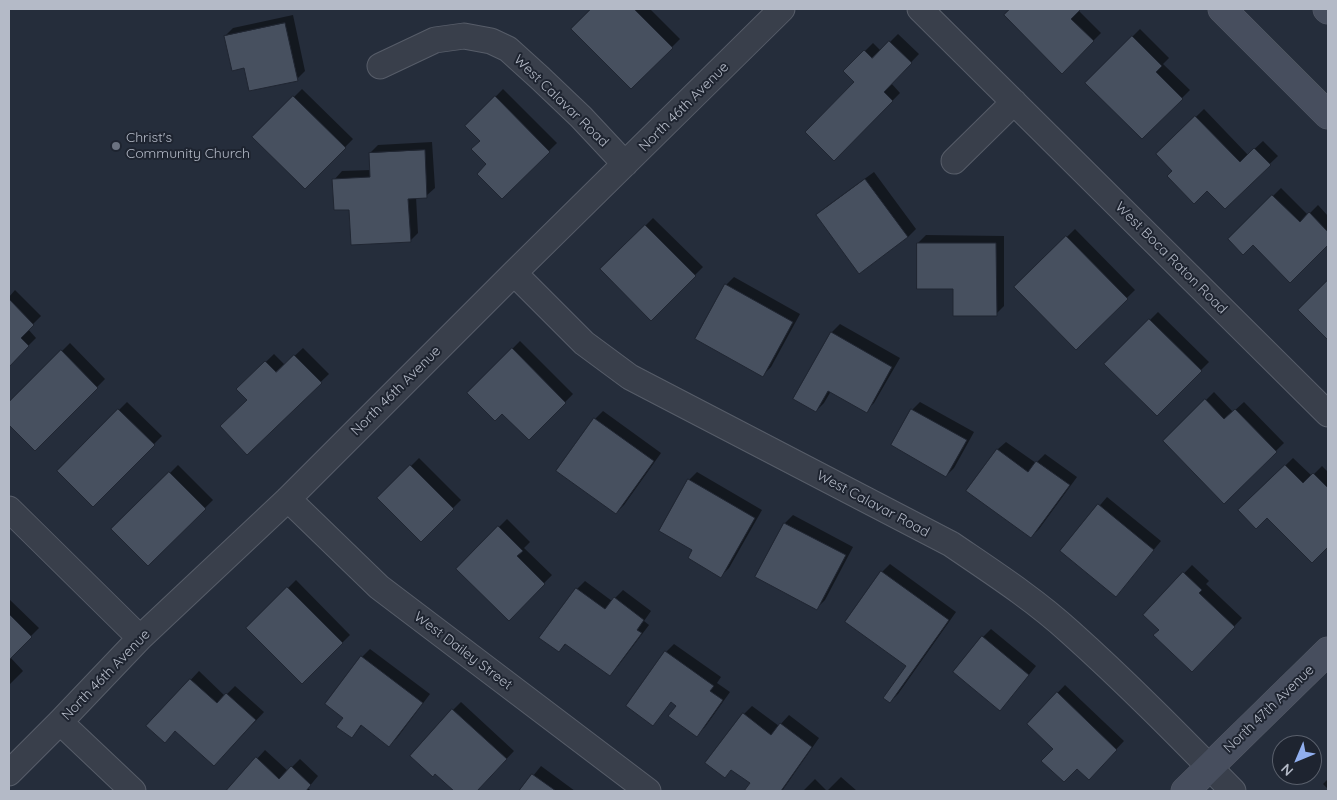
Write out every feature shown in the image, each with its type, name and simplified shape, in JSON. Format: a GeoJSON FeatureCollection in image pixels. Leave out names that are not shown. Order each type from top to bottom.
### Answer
{"type":"FeatureCollection","features":[{"type":"Feature","properties":{"kind":"street","name":"North 46th Avenue"},"geometry":{"type":"LineString","coordinates":[[9,773],[140,638],[288,499],[782,9]]}},
{"type":"Feature","properties":{"kind":"street","name":"West Boca Raton Road"},"geometry":{"type":"LineString","coordinates":[[920,9],[1328,414]]}},
{"type":"Feature","properties":{"kind":"street"},"geometry":{"type":"LineString","coordinates":[[1222,9],[1328,116]]}},
{"type":"Feature","properties":{"kind":"street","name":"West Calavar Road"},"geometry":{"type":"LineString","coordinates":[[380,66],[435,40],[464,36],[491,41],[508,49],[540,78],[581,117],[625,164]]}},
{"type":"Feature","properties":{"kind":"street"},"geometry":{"type":"LineString","coordinates":[[954,161],[1014,102]]}},
{"type":"Feature","properties":{"kind":"street","name":"West Calavar Road"},"geometry":{"type":"LineString","coordinates":[[514,273],[584,342],[630,377],[951,544],[1001,578],[1069,631],[1172,728],[1209,767]]}},
{"type":"Feature","properties":{"kind":"street","name":"West Dailey Street"},"geometry":{"type":"LineString","coordinates":[[288,499],[379,587],[648,791]]}},
{"type":"Feature","properties":{"kind":"street"},"geometry":{"type":"LineString","coordinates":[[9,509],[140,638]]}},
{"type":"Feature","properties":{"kind":"street","name":"North 47th Avenue"},"geometry":{"type":"LineString","coordinates":[[1185,791],[1328,651]]}},
{"type":"Feature","properties":{"kind":"street"},"geometry":{"type":"LineString","coordinates":[[60,722],[133,791]]}},
{"type":"Feature","properties":{"kind":"street"},"geometry":{"type":"LineString","coordinates":[[1209,767],[1233,791]]}},
{"type":"Feature","properties":{"kind":"building"},"geometry":{"type":"Polygon","coordinates":[[[591,9],[634,9],[673,48],[631,89],[571,29],[591,9]]]}},
{"type":"Feature","properties":{"kind":"building"},"geometry":{"type":"Polygon","coordinates":[[[1010,9],[1081,9],[1071,19],[1094,41],[1062,74],[1004,15],[1010,9]]]}},
{"type":"Feature","properties":{"kind":"building"},"geometry":{"type":"Polygon","coordinates":[[[285,23],[298,81],[249,91],[244,68],[232,71],[224,36],[285,23]]]}},
{"type":"Feature","properties":{"kind":"building"},"geometry":{"type":"Polygon","coordinates":[[[1132,36],[1162,66],[1156,72],[1183,99],[1142,139],[1085,83],[1132,36]]]}},
{"type":"Feature","properties":{"kind":"building"},"geometry":{"type":"Polygon","coordinates":[[[889,41],[912,63],[884,92],[893,101],[834,161],[805,132],[854,82],[843,71],[864,50],[872,58],[889,41]]]}},
{"type":"Feature","properties":{"kind":"building"},"geometry":{"type":"Polygon","coordinates":[[[293,96],[346,148],[305,189],[252,137],[293,96]]]}},
{"type":"Feature","properties":{"kind":"building"},"geometry":{"type":"Polygon","coordinates":[[[495,96],[550,152],[502,199],[477,174],[486,164],[471,149],[480,141],[465,126],[495,96]]]}},
{"type":"Feature","properties":{"kind":"building"},"geometry":{"type":"Polygon","coordinates":[[[1195,116],[1240,162],[1254,148],[1271,165],[1225,209],[1207,191],[1194,204],[1167,176],[1172,171],[1156,154],[1195,116]]]}},
{"type":"Feature","properties":{"kind":"building"},"geometry":{"type":"Polygon","coordinates":[[[425,150],[427,198],[408,199],[411,242],[351,245],[349,210],[334,210],[332,179],[370,177],[369,153],[425,150]]]}},
{"type":"Feature","properties":{"kind":"building"},"geometry":{"type":"Polygon","coordinates":[[[865,179],[908,237],[859,274],[816,215],[865,179]]]}},
{"type":"Feature","properties":{"kind":"building"},"geometry":{"type":"Polygon","coordinates":[[[1272,195],[1300,222],[1309,212],[1328,232],[1328,245],[1290,283],[1253,245],[1243,255],[1228,239],[1272,195]]]}},
{"type":"Feature","properties":{"kind":"building"},"geometry":{"type":"Polygon","coordinates":[[[645,225],[696,276],[651,321],[600,269],[645,225]]]}},
{"type":"Feature","properties":{"kind":"building"},"geometry":{"type":"Polygon","coordinates":[[[1066,236],[1128,299],[1076,350],[1014,287],[1066,236]]]}},
{"type":"Feature","properties":{"kind":"building"},"geometry":{"type":"Polygon","coordinates":[[[917,243],[996,243],[997,316],[953,316],[953,289],[917,289],[917,243]]]}},
{"type":"Feature","properties":{"kind":"building"},"geometry":{"type":"Polygon","coordinates":[[[1328,280],[1328,340],[1298,310],[1328,280]]]}},
{"type":"Feature","properties":{"kind":"building"},"geometry":{"type":"Polygon","coordinates":[[[725,284],[793,322],[763,377],[695,339],[725,284]]]}},
{"type":"Feature","properties":{"kind":"building"},"geometry":{"type":"Polygon","coordinates":[[[9,299],[34,325],[21,338],[29,346],[9,367],[9,299]]]}},
{"type":"Feature","properties":{"kind":"building"},"geometry":{"type":"Polygon","coordinates":[[[1149,319],[1202,371],[1157,416],[1104,364],[1149,319]]]}},
{"type":"Feature","properties":{"kind":"building"},"geometry":{"type":"Polygon","coordinates":[[[831,332],[892,367],[867,413],[828,391],[816,412],[793,399],[831,332]]]}},
{"type":"Feature","properties":{"kind":"building"},"geometry":{"type":"Polygon","coordinates":[[[512,348],[566,403],[529,440],[502,414],[495,421],[467,393],[512,348]]]}},
{"type":"Feature","properties":{"kind":"building"},"geometry":{"type":"Polygon","coordinates":[[[61,350],[98,388],[35,451],[9,425],[9,402],[61,350]]]}},
{"type":"Feature","properties":{"kind":"building"},"geometry":{"type":"Polygon","coordinates":[[[294,355],[322,383],[247,455],[220,426],[247,400],[236,389],[265,361],[276,372],[294,355]]]}},
{"type":"Feature","properties":{"kind":"building"},"geometry":{"type":"Polygon","coordinates":[[[1205,399],[1224,419],[1235,409],[1277,452],[1224,504],[1163,441],[1205,399]]]}},
{"type":"Feature","properties":{"kind":"building"},"geometry":{"type":"Polygon","coordinates":[[[118,409],[155,445],[93,507],[57,471],[118,409]]]}},
{"type":"Feature","properties":{"kind":"building"},"geometry":{"type":"Polygon","coordinates":[[[911,409],[967,440],[946,477],[891,445],[911,409]]]}},
{"type":"Feature","properties":{"kind":"building"},"geometry":{"type":"Polygon","coordinates":[[[594,418],[654,461],[616,514],[556,471],[594,418]]]}},
{"type":"Feature","properties":{"kind":"building"},"geometry":{"type":"Polygon","coordinates":[[[997,449],[1028,472],[1036,461],[1070,485],[1031,538],[966,491],[997,449]]]}},
{"type":"Feature","properties":{"kind":"building"},"geometry":{"type":"Polygon","coordinates":[[[410,465],[454,509],[421,542],[377,498],[410,465]]]}},
{"type":"Feature","properties":{"kind":"building"},"geometry":{"type":"Polygon","coordinates":[[[1285,465],[1303,483],[1313,473],[1328,488],[1328,547],[1312,563],[1267,518],[1256,529],[1238,510],[1285,465]]]}},
{"type":"Feature","properties":{"kind":"building"},"geometry":{"type":"Polygon","coordinates":[[[169,472],[206,509],[148,566],[111,529],[169,472]]]}},
{"type":"Feature","properties":{"kind":"building"},"geometry":{"type":"Polygon","coordinates":[[[688,479],[755,518],[721,578],[688,558],[692,550],[659,531],[688,479]]]}},
{"type":"Feature","properties":{"kind":"building"},"geometry":{"type":"Polygon","coordinates":[[[1098,504],[1154,550],[1116,597],[1060,551],[1098,504]]]}},
{"type":"Feature","properties":{"kind":"building"},"geometry":{"type":"Polygon","coordinates":[[[784,523],[846,555],[817,610],[755,577],[784,523]]]}},
{"type":"Feature","properties":{"kind":"building"},"geometry":{"type":"Polygon","coordinates":[[[498,526],[523,551],[517,556],[545,584],[509,621],[456,569],[498,526]]]}},
{"type":"Feature","properties":{"kind":"building"},"geometry":{"type":"Polygon","coordinates":[[[881,571],[949,620],[890,703],[883,698],[906,666],[845,622],[881,571]]]}},
{"type":"Feature","properties":{"kind":"building"},"geometry":{"type":"Polygon","coordinates":[[[1183,572],[1202,590],[1199,593],[1235,627],[1192,672],[1153,635],[1159,630],[1143,615],[1183,572]]]}},
{"type":"Feature","properties":{"kind":"building"},"geometry":{"type":"Polygon","coordinates":[[[287,587],[343,643],[302,684],[246,628],[287,587]]]}},
{"type":"Feature","properties":{"kind":"building"},"geometry":{"type":"Polygon","coordinates":[[[576,588],[605,609],[614,597],[644,620],[637,630],[642,633],[610,676],[565,644],[559,652],[539,638],[576,588]]]}},
{"type":"Feature","properties":{"kind":"building"},"geometry":{"type":"Polygon","coordinates":[[[9,614],[32,637],[9,660],[9,614]]]}},
{"type":"Feature","properties":{"kind":"building"},"geometry":{"type":"Polygon","coordinates":[[[982,636],[1029,675],[1000,711],[953,672],[982,636]]]}},
{"type":"Feature","properties":{"kind":"building"},"geometry":{"type":"Polygon","coordinates":[[[665,651],[714,686],[710,691],[723,700],[697,737],[668,716],[676,706],[671,702],[653,726],[626,706],[665,651]]]}},
{"type":"Feature","properties":{"kind":"building"},"geometry":{"type":"Polygon","coordinates":[[[361,656],[423,703],[389,747],[361,725],[352,738],[336,727],[343,718],[325,704],[361,656]]]}},
{"type":"Feature","properties":{"kind":"building"},"geometry":{"type":"Polygon","coordinates":[[[190,679],[217,703],[226,693],[256,720],[214,766],[175,731],[165,743],[146,726],[190,679]]]}},
{"type":"Feature","properties":{"kind":"building"},"geometry":{"type":"Polygon","coordinates":[[[1057,692],[1117,750],[1089,780],[1077,769],[1064,782],[1041,761],[1053,749],[1027,724],[1057,692]]]}},
{"type":"Feature","properties":{"kind":"building"},"geometry":{"type":"Polygon","coordinates":[[[452,709],[507,759],[477,791],[454,791],[435,774],[433,777],[410,756],[452,709]]]}},
{"type":"Feature","properties":{"kind":"building"},"geometry":{"type":"Polygon","coordinates":[[[743,713],[771,735],[780,723],[812,747],[781,791],[744,791],[750,783],[731,770],[725,778],[705,763],[743,713]]]}},
{"type":"Feature","properties":{"kind":"building"},"geometry":{"type":"Polygon","coordinates":[[[256,757],[279,779],[291,766],[311,785],[306,791],[226,791],[256,757]]]}},
{"type":"Feature","properties":{"kind":"building"},"geometry":{"type":"Polygon","coordinates":[[[532,774],[556,791],[519,791],[532,774]]]}},
{"type":"Feature","properties":{"kind":"place","name":"Christ's Community Church"},"geometry":{"type":"Point","coordinates":[116,146]}}]}
